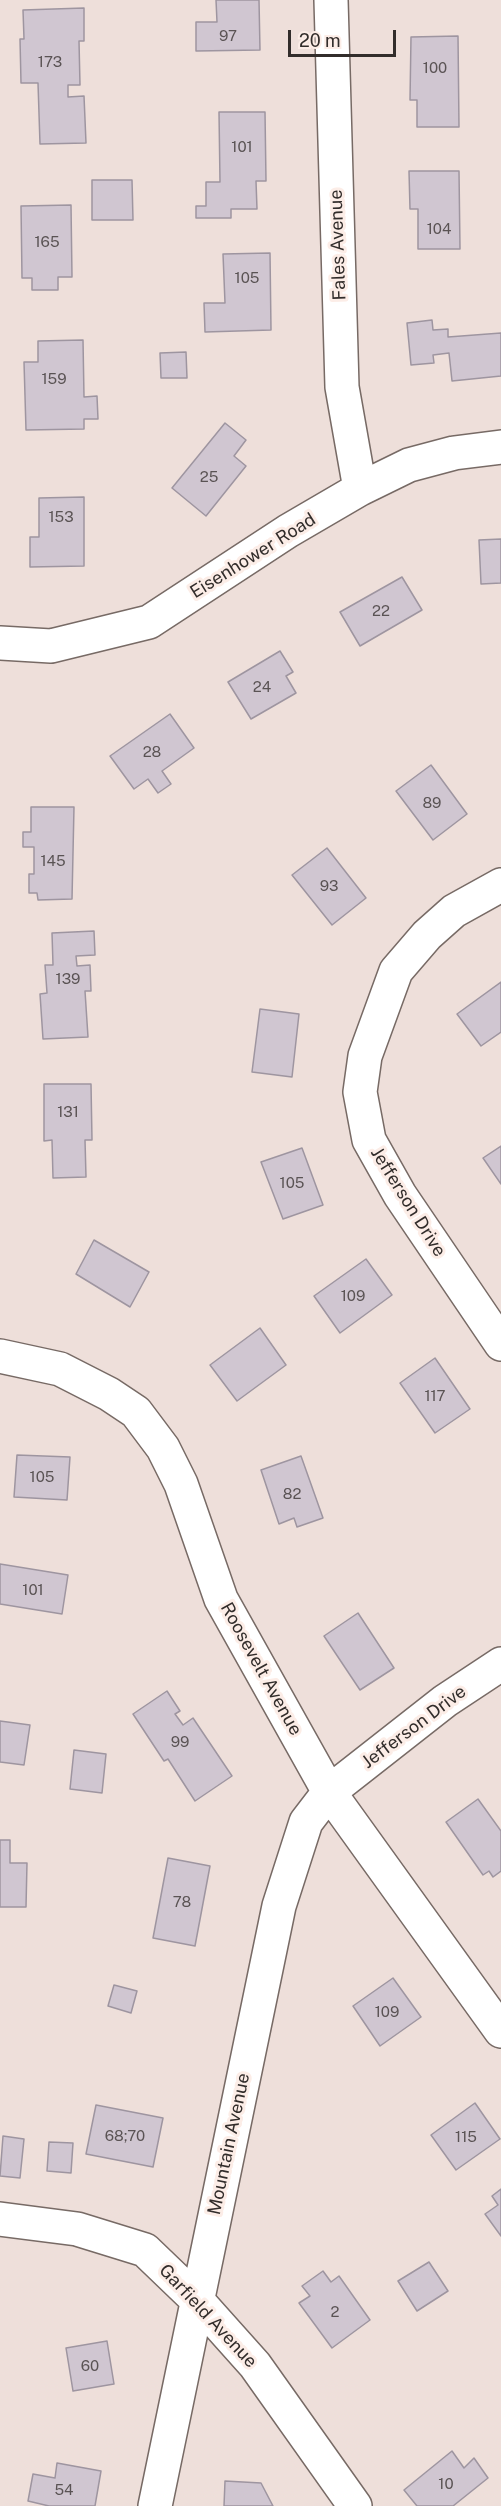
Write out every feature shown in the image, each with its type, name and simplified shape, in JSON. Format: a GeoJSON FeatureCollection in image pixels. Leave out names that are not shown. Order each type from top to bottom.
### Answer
{"type":"FeatureCollection","features":[{"type":"Feature","properties":{"kind":"street","name":"Fales Avenue"},"geometry":{"type":"LineString","coordinates":[[332,0],[342,387],[360,489]]}},
{"type":"Feature","properties":{"kind":"street","name":"Eisenhower Road"},"geometry":{"type":"LineString","coordinates":[[0,643],[51,646],[149,622],[288,531],[360,489],[410,465],[454,453],[501,447]]}},
{"type":"Feature","properties":{"kind":"street","name":"Jefferson Drive"},"geometry":{"type":"LineString","coordinates":[[501,885],[454,911],[427,935],[396,971],[365,1056],[360,1092],[369,1140],[400,1195],[501,1344]]}},
{"type":"Feature","properties":{"kind":"street","name":"Roosevelt Avenue"},"geometry":{"type":"LineString","coordinates":[[0,1356],[60,1370],[109,1394],[136,1412],[163,1448],[181,1484],[221,1599],[329,1792],[501,2031]]}},
{"type":"Feature","properties":{"kind":"street","name":"Jefferson Drive"},"geometry":{"type":"LineString","coordinates":[[329,1792],[445,1701],[501,1664]]}},
{"type":"Feature","properties":{"kind":"street","name":"Mountain Avenue"},"geometry":{"type":"LineString","coordinates":[[154,2506],[279,1906],[306,1822],[329,1792]]}},
{"type":"Feature","properties":{"kind":"street","name":"Garfield Avenue"},"geometry":{"type":"LineString","coordinates":[[0,2219],[77,2229],[145,2250],[196,2299],[255,2365],[355,2506]]}},
{"type":"Feature","properties":{"kind":"building"},"geometry":{"type":"Polygon","coordinates":[[[216,0],[259,0],[260,50],[196,51],[196,22],[217,22],[216,0]]]}},
{"type":"Feature","properties":{"kind":"building"},"geometry":{"type":"Polygon","coordinates":[[[84,8],[84,41],[79,41],[80,85],[68,85],[68,97],[84,96],[86,143],[40,144],[38,83],[21,83],[20,39],[24,39],[23,10],[84,8]]]}},
{"type":"Feature","properties":{"kind":"building"},"geometry":{"type":"Polygon","coordinates":[[[458,36],[459,127],[417,127],[417,100],[410,100],[411,37],[458,36]]]}},
{"type":"Feature","properties":{"kind":"building"},"geometry":{"type":"Polygon","coordinates":[[[219,112],[265,112],[266,181],[256,181],[257,209],[231,209],[231,218],[196,218],[196,206],[206,206],[206,182],[220,182],[219,112]]]}},
{"type":"Feature","properties":{"kind":"building"},"geometry":{"type":"Polygon","coordinates":[[[409,171],[459,171],[460,249],[418,249],[418,209],[410,209],[409,171]]]}},
{"type":"Feature","properties":{"kind":"building"},"geometry":{"type":"Polygon","coordinates":[[[92,180],[132,180],[133,220],[92,220],[92,180]]]}},
{"type":"Feature","properties":{"kind":"building"},"geometry":{"type":"Polygon","coordinates":[[[71,205],[72,277],[58,277],[58,290],[32,290],[32,278],[22,278],[21,206],[71,205]]]}},
{"type":"Feature","properties":{"kind":"building"},"geometry":{"type":"Polygon","coordinates":[[[270,253],[271,330],[205,332],[204,303],[225,303],[223,254],[270,253]]]}},
{"type":"Feature","properties":{"kind":"building"},"geometry":{"type":"Polygon","coordinates":[[[432,320],[433,330],[448,329],[448,337],[501,333],[501,376],[452,381],[449,353],[433,355],[434,363],[411,365],[407,323],[432,320]]]}},
{"type":"Feature","properties":{"kind":"building"},"geometry":{"type":"Polygon","coordinates":[[[83,340],[84,397],[97,396],[98,419],[84,419],[84,429],[26,430],[24,362],[38,362],[38,341],[83,340]]]}},
{"type":"Feature","properties":{"kind":"building"},"geometry":{"type":"Polygon","coordinates":[[[186,352],[187,378],[161,378],[160,353],[186,352]]]}},
{"type":"Feature","properties":{"kind":"building"},"geometry":{"type":"Polygon","coordinates":[[[225,423],[246,440],[234,456],[246,466],[206,516],[172,488],[225,423]]]}},
{"type":"Feature","properties":{"kind":"building"},"geometry":{"type":"Polygon","coordinates":[[[84,497],[84,566],[30,567],[30,537],[39,537],[39,498],[84,497]]]}},
{"type":"Feature","properties":{"kind":"building"},"geometry":{"type":"Polygon","coordinates":[[[501,539],[501,583],[481,584],[479,540],[501,539]]]}},
{"type":"Feature","properties":{"kind":"building"},"geometry":{"type":"Polygon","coordinates":[[[402,577],[422,610],[360,646],[340,612],[402,577]]]}},
{"type":"Feature","properties":{"kind":"building"},"geometry":{"type":"Polygon","coordinates":[[[280,651],[293,672],[286,676],[296,693],[251,719],[228,682],[280,651]]]}},
{"type":"Feature","properties":{"kind":"building"},"geometry":{"type":"Polygon","coordinates":[[[170,714],[194,748],[162,771],[171,784],[158,793],[148,779],[134,789],[110,756],[170,714]]]}},
{"type":"Feature","properties":{"kind":"building"},"geometry":{"type":"Polygon","coordinates":[[[431,765],[467,814],[433,840],[396,791],[431,765]]]}},
{"type":"Feature","properties":{"kind":"building"},"geometry":{"type":"Polygon","coordinates":[[[31,807],[74,807],[72,899],[38,900],[37,893],[29,893],[29,874],[34,874],[34,847],[23,847],[23,832],[31,832],[31,807]]]}},
{"type":"Feature","properties":{"kind":"building"},"geometry":{"type":"Polygon","coordinates":[[[327,848],[366,898],[332,925],[292,875],[327,848]]]}},
{"type":"Feature","properties":{"kind":"building"},"geometry":{"type":"Polygon","coordinates":[[[94,931],[95,955],[76,956],[77,966],[90,965],[91,991],[85,991],[88,1037],[43,1039],[40,994],[47,993],[45,965],[53,965],[52,933],[94,931]]]}},
{"type":"Feature","properties":{"kind":"building"},"geometry":{"type":"Polygon","coordinates":[[[501,982],[501,1032],[481,1046],[457,1014],[501,982]]]}},
{"type":"Feature","properties":{"kind":"building"},"geometry":{"type":"Polygon","coordinates":[[[260,1009],[299,1014],[292,1077],[252,1072],[260,1009]]]}},
{"type":"Feature","properties":{"kind":"building"},"geometry":{"type":"Polygon","coordinates":[[[44,1084],[91,1084],[92,1140],[85,1140],[86,1177],[53,1178],[52,1140],[44,1141],[44,1084]]]}},
{"type":"Feature","properties":{"kind":"building"},"geometry":{"type":"Polygon","coordinates":[[[501,1146],[501,1184],[483,1158],[501,1146]]]}},
{"type":"Feature","properties":{"kind":"building"},"geometry":{"type":"Polygon","coordinates":[[[302,1148],[323,1205],[283,1219],[261,1162],[302,1148]]]}},
{"type":"Feature","properties":{"kind":"building"},"geometry":{"type":"Polygon","coordinates":[[[94,1240],[149,1272],[130,1307],[76,1274],[94,1240]]]}},
{"type":"Feature","properties":{"kind":"building"},"geometry":{"type":"Polygon","coordinates":[[[366,1259],[392,1295],[340,1333],[314,1296],[366,1259]]]}},
{"type":"Feature","properties":{"kind":"building"},"geometry":{"type":"Polygon","coordinates":[[[260,1328],[286,1365],[237,1401],[210,1365],[260,1328]]]}},
{"type":"Feature","properties":{"kind":"building"},"geometry":{"type":"Polygon","coordinates":[[[435,1358],[470,1409],[435,1433],[400,1383],[435,1358]]]}},
{"type":"Feature","properties":{"kind":"building"},"geometry":{"type":"Polygon","coordinates":[[[17,1455],[70,1457],[67,1500],[14,1497],[17,1455]]]}},
{"type":"Feature","properties":{"kind":"building"},"geometry":{"type":"Polygon","coordinates":[[[301,1456],[323,1518],[297,1527],[294,1518],[279,1524],[261,1470],[301,1456]]]}},
{"type":"Feature","properties":{"kind":"building"},"geometry":{"type":"Polygon","coordinates":[[[0,1564],[68,1575],[62,1614],[0,1604],[0,1564]]]}},
{"type":"Feature","properties":{"kind":"building"},"geometry":{"type":"Polygon","coordinates":[[[358,1613],[394,1668],[360,1690],[324,1636],[358,1613]]]}},
{"type":"Feature","properties":{"kind":"building"},"geometry":{"type":"Polygon","coordinates":[[[167,1691],[180,1711],[175,1714],[183,1725],[193,1718],[232,1776],[195,1801],[168,1759],[164,1761],[133,1714],[167,1691]]]}},
{"type":"Feature","properties":{"kind":"building"},"geometry":{"type":"Polygon","coordinates":[[[0,1721],[30,1725],[24,1765],[0,1762],[0,1721]]]}},
{"type":"Feature","properties":{"kind":"building"},"geometry":{"type":"Polygon","coordinates":[[[74,1750],[106,1754],[102,1793],[70,1789],[74,1750]]]}},
{"type":"Feature","properties":{"kind":"building"},"geometry":{"type":"Polygon","coordinates":[[[478,1799],[501,1831],[501,1871],[493,1877],[489,1871],[483,1875],[446,1822],[478,1799]]]}},
{"type":"Feature","properties":{"kind":"building"},"geometry":{"type":"Polygon","coordinates":[[[0,1840],[10,1840],[10,1863],[27,1863],[26,1907],[0,1907],[0,1840]]]}},
{"type":"Feature","properties":{"kind":"building"},"geometry":{"type":"Polygon","coordinates":[[[168,1858],[210,1866],[195,1946],[153,1938],[168,1858]]]}},
{"type":"Feature","properties":{"kind":"building"},"geometry":{"type":"Polygon","coordinates":[[[393,1978],[421,2017],[380,2046],[353,2006],[393,1978]]]}},
{"type":"Feature","properties":{"kind":"building"},"geometry":{"type":"Polygon","coordinates":[[[114,1985],[137,1991],[131,2013],[108,2006],[114,1985]]]}},
{"type":"Feature","properties":{"kind":"building"},"geometry":{"type":"Polygon","coordinates":[[[475,2103],[500,2139],[456,2170],[431,2135],[475,2103]]]}},
{"type":"Feature","properties":{"kind":"building"},"geometry":{"type":"Polygon","coordinates":[[[96,2105],[163,2118],[153,2167],[86,2154],[96,2105]]]}},
{"type":"Feature","properties":{"kind":"building"},"geometry":{"type":"Polygon","coordinates":[[[3,2136],[24,2139],[20,2178],[0,2176],[3,2136]]]}},
{"type":"Feature","properties":{"kind":"building"},"geometry":{"type":"Polygon","coordinates":[[[49,2142],[73,2143],[71,2173],[47,2171],[49,2142]]]}},
{"type":"Feature","properties":{"kind":"building"},"geometry":{"type":"Polygon","coordinates":[[[501,2189],[501,2236],[485,2214],[498,2205],[492,2196],[501,2189]]]}},
{"type":"Feature","properties":{"kind":"building"},"geometry":{"type":"Polygon","coordinates":[[[429,2262],[448,2291],[417,2311],[398,2281],[429,2262]]]}},
{"type":"Feature","properties":{"kind":"building"},"geometry":{"type":"Polygon","coordinates":[[[323,2271],[331,2282],[339,2276],[370,2320],[332,2348],[299,2303],[310,2296],[302,2286],[323,2271]]]}},
{"type":"Feature","properties":{"kind":"building"},"geometry":{"type":"Polygon","coordinates":[[[107,2341],[114,2384],[73,2391],[66,2348],[107,2341]]]}},
{"type":"Feature","properties":{"kind":"building"},"geometry":{"type":"Polygon","coordinates":[[[452,2451],[464,2468],[474,2458],[488,2478],[453,2506],[417,2506],[404,2490],[452,2451]]]}},
{"type":"Feature","properties":{"kind":"building"},"geometry":{"type":"Polygon","coordinates":[[[57,2463],[101,2471],[95,2506],[49,2506],[28,2501],[33,2474],[55,2478],[57,2463]]]}},
{"type":"Feature","properties":{"kind":"building"},"geometry":{"type":"Polygon","coordinates":[[[225,2481],[261,2483],[273,2506],[224,2506],[225,2481]]]}}]}
